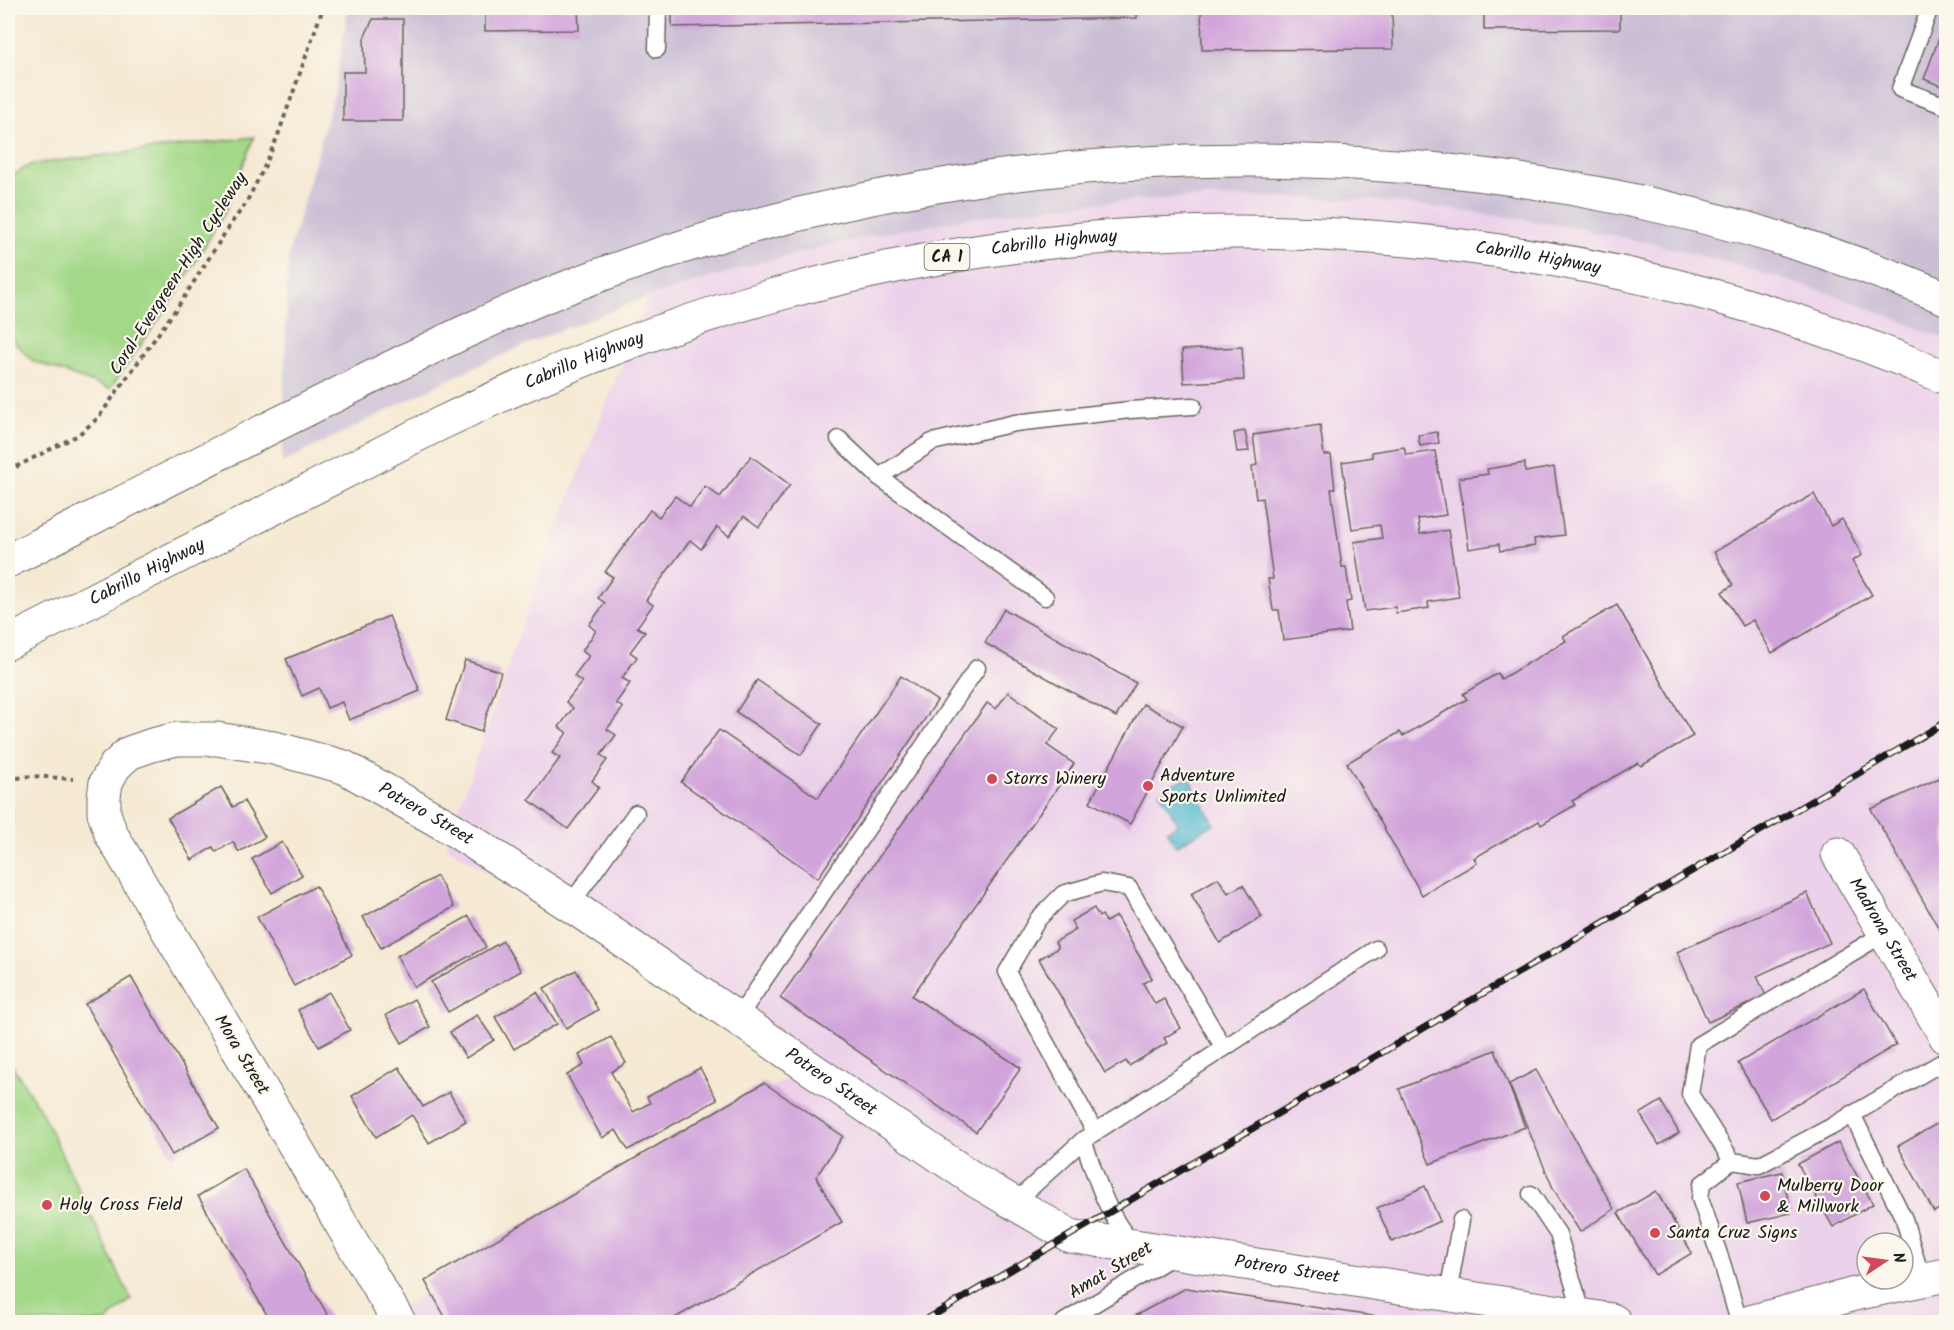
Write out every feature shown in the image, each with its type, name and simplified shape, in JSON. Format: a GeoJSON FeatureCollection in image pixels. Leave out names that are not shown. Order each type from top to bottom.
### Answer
{"type":"FeatureCollection","features":[{"type":"Feature","properties":{"kind":"main road"},"geometry":{"type":"LineString","coordinates":[[8,561],[454,336],[594,277],[677,248],[811,210],[970,179],[1108,164],[1256,159],[1332,161],[1484,175],[1568,189],[1703,218],[1848,260],[1947,298]]}},
{"type":"Feature","properties":{"kind":"main road","name":"Cabrillo Highway"},"geometry":{"type":"LineString","coordinates":[[8,643],[431,428],[565,367],[647,336],[778,294],[914,263],[999,249],[1147,234],[1219,232],[1370,236],[1517,253],[1593,266],[1738,302],[1880,349],[1947,378]]}},
{"type":"Feature","properties":{"kind":"main road","name":"Potrero Street"},"geometry":{"type":"LineString","coordinates":[[106,782],[115,766],[129,753],[177,739],[216,739],[274,748],[344,767],[451,828],[570,905],[978,1182],[1070,1236],[1583,1315],[1612,1320],[1615,1323]]}},
{"type":"Feature","properties":{"kind":"main road","name":"Mora Street"},"geometry":{"type":"LineString","coordinates":[[106,782],[104,813],[111,834],[399,1323]]}},
{"type":"Feature","properties":{"kind":"main road","name":"Madrona Street"},"geometry":{"type":"LineString","coordinates":[[1838,854],[1947,1037]]}},
{"type":"Feature","properties":{"kind":"main road"},"geometry":{"type":"LineString","coordinates":[[1750,1323],[1859,1293],[1934,1277]]}},
{"type":"Feature","properties":{"kind":"lane"},"geometry":{"type":"LineString","coordinates":[[657,50],[658,8]]}},
{"type":"Feature","properties":{"kind":"lane"},"geometry":{"type":"LineString","coordinates":[[1930,8],[1900,89],[1947,106]]}},
{"type":"Feature","properties":{"kind":"lane"},"geometry":{"type":"LineString","coordinates":[[879,477],[932,442],[1015,423],[1130,410],[1194,406]]}},
{"type":"Feature","properties":{"kind":"lane"},"geometry":{"type":"LineString","coordinates":[[839,439],[879,477],[1046,597]]}},
{"type":"Feature","properties":{"kind":"lane"},"geometry":{"type":"LineString","coordinates":[[737,1018],[977,668]]}},
{"type":"Feature","properties":{"kind":"lane"},"geometry":{"type":"LineString","coordinates":[[570,905],[636,813]]}},
{"type":"Feature","properties":{"kind":"lane"},"geometry":{"type":"LineString","coordinates":[[1135,1246],[1121,1231],[1110,1213],[1089,1136],[1007,972],[1038,919],[1063,894],[1102,883],[1129,888],[1224,1048]]}},
{"type":"Feature","properties":{"kind":"lane"},"geometry":{"type":"LineString","coordinates":[[1732,1161],[1690,1094],[1698,1045],[1885,933]]}},
{"type":"Feature","properties":{"kind":"lane"},"geometry":{"type":"LineString","coordinates":[[1014,1203],[1089,1136],[1376,949]]}},
{"type":"Feature","properties":{"kind":"lane"},"geometry":{"type":"LineString","coordinates":[[1739,1323],[1724,1266],[1700,1198],[1702,1184],[1732,1161],[1759,1165],[1947,1060]]}},
{"type":"Feature","properties":{"kind":"lane"},"geometry":{"type":"LineString","coordinates":[[1852,1114],[1934,1277]]}},
{"type":"Feature","properties":{"kind":"lane"},"geometry":{"type":"LineString","coordinates":[[1531,1194],[1558,1234],[1583,1315]]}},
{"type":"Feature","properties":{"kind":"lane"},"geometry":{"type":"LineString","coordinates":[[1448,1294],[1461,1220]]}},
{"type":"Feature","properties":{"kind":"lane","name":"Amat Street"},"geometry":{"type":"LineString","coordinates":[[1064,1323],[1179,1253]]}},
{"type":"Feature","properties":{"kind":"path","name":"Coral-Evergreen-High Cycleway"},"geometry":{"type":"LineString","coordinates":[[8,471],[78,435],[98,418],[181,302],[245,205],[262,172],[278,138],[323,8]]}},
{"type":"Feature","properties":{"kind":"path"},"geometry":{"type":"LineString","coordinates":[[8,779],[33,776],[106,782]]}},
{"type":"Feature","properties":{"kind":"shaded area"},"geometry":{"type":"Polygon","coordinates":[[[348,8],[1946,8],[1946,339],[1837,296],[1740,266],[1655,244],[1558,225],[1371,200],[1273,197],[1173,198],[1078,204],[969,218],[864,237],[752,265],[648,297],[556,332],[472,368],[282,463],[288,257],[335,90],[348,8]]]}},
{"type":"Feature","properties":{"kind":"shaded area"},"geometry":{"type":"Polygon","coordinates":[[[1273,197],[1371,200],[1558,225],[1655,244],[1740,266],[1837,296],[1946,339],[1946,1322],[376,1322],[797,1072],[446,846],[546,557],[648,297],[752,265],[864,237],[969,218],[1078,204],[1173,198],[1273,197]]]}},
{"type":"Feature","properties":{"kind":"green space"},"geometry":{"type":"Polygon","coordinates":[[[254,137],[225,212],[175,296],[110,389],[33,361],[8,335],[8,178],[32,164],[254,137]]]}},
{"type":"Feature","properties":{"kind":"green space","name":"Holy Cross Field"},"geometry":{"type":"Polygon","coordinates":[[[8,1059],[41,1111],[131,1299],[106,1322],[8,1322],[8,1059]]]}},
{"type":"Feature","properties":{"kind":"water"},"geometry":{"type":"Polygon","coordinates":[[[1188,776],[1214,824],[1176,846],[1167,831],[1178,824],[1160,792],[1188,776]]]}},
{"type":"Feature","properties":{"kind":"building"},"geometry":{"type":"Polygon","coordinates":[[[485,8],[578,8],[579,30],[485,31],[485,8]]]}},
{"type":"Feature","properties":{"kind":"building"},"geometry":{"type":"Polygon","coordinates":[[[672,8],[1137,8],[1137,18],[672,27],[672,8]]]}},
{"type":"Feature","properties":{"kind":"building"},"geometry":{"type":"Polygon","coordinates":[[[1201,8],[1392,8],[1393,49],[1202,50],[1201,8]]]}},
{"type":"Feature","properties":{"kind":"building"},"geometry":{"type":"Polygon","coordinates":[[[1484,8],[1620,8],[1620,29],[1484,30],[1484,8]]]}},
{"type":"Feature","properties":{"kind":"building"},"geometry":{"type":"Polygon","coordinates":[[[373,19],[403,19],[403,121],[343,121],[343,72],[365,72],[364,38],[373,19]]]}},
{"type":"Feature","properties":{"kind":"building"},"geometry":{"type":"Polygon","coordinates":[[[1946,19],[1946,88],[1924,79],[1946,19]]]}},
{"type":"Feature","properties":{"kind":"building"},"geometry":{"type":"Polygon","coordinates":[[[1242,347],[1244,380],[1184,383],[1182,350],[1242,347]]]}},
{"type":"Feature","properties":{"kind":"building"},"geometry":{"type":"Polygon","coordinates":[[[1320,425],[1324,455],[1331,455],[1335,489],[1331,489],[1342,567],[1346,567],[1351,601],[1346,602],[1350,631],[1283,640],[1279,610],[1273,610],[1268,579],[1273,579],[1262,498],[1256,499],[1252,466],[1257,465],[1253,435],[1320,425]]]}},
{"type":"Feature","properties":{"kind":"building"},"geometry":{"type":"Polygon","coordinates":[[[1245,431],[1249,451],[1237,452],[1234,433],[1245,431]]]}},
{"type":"Feature","properties":{"kind":"building"},"geometry":{"type":"Polygon","coordinates":[[[1437,432],[1439,443],[1420,446],[1418,435],[1437,432]]]}},
{"type":"Feature","properties":{"kind":"building"},"geometry":{"type":"Polygon","coordinates":[[[1404,447],[1406,455],[1435,451],[1446,515],[1418,519],[1420,534],[1448,530],[1459,597],[1428,602],[1429,608],[1396,613],[1395,607],[1365,611],[1354,542],[1382,538],[1380,525],[1352,529],[1342,462],[1372,457],[1372,452],[1404,447]]]}},
{"type":"Feature","properties":{"kind":"building"},"geometry":{"type":"Polygon","coordinates":[[[751,456],[790,485],[759,527],[744,516],[729,536],[717,527],[701,549],[690,540],[646,600],[653,605],[637,627],[645,632],[630,652],[637,657],[622,678],[630,683],[616,703],[623,708],[607,729],[616,735],[601,755],[607,760],[592,781],[599,787],[568,829],[529,800],[560,758],[552,753],[567,733],[559,727],[573,708],[566,702],[582,682],[574,676],[589,656],[582,651],[596,631],[589,625],[605,603],[598,598],[613,577],[605,572],[650,510],[659,517],[675,496],[690,507],[705,486],[720,497],[751,456]]]}},
{"type":"Feature","properties":{"kind":"building"},"geometry":{"type":"Polygon","coordinates":[[[1525,463],[1525,472],[1554,467],[1564,535],[1534,539],[1535,546],[1500,551],[1499,544],[1469,549],[1459,478],[1488,474],[1487,469],[1525,463]]]}},
{"type":"Feature","properties":{"kind":"building"},"geometry":{"type":"Polygon","coordinates":[[[1814,494],[1831,526],[1842,519],[1862,555],[1852,561],[1872,595],[1772,653],[1753,620],[1742,626],[1722,592],[1733,585],[1714,552],[1814,494]]]}},
{"type":"Feature","properties":{"kind":"building"},"geometry":{"type":"Polygon","coordinates":[[[1617,605],[1693,736],[1641,766],[1638,763],[1572,801],[1575,805],[1541,825],[1539,821],[1474,858],[1477,863],[1422,895],[1347,763],[1400,732],[1403,736],[1467,699],[1463,694],[1498,673],[1501,679],[1566,641],[1563,636],[1617,605]]]}},
{"type":"Feature","properties":{"kind":"building"},"geometry":{"type":"Polygon","coordinates":[[[1004,609],[1136,683],[1116,717],[985,643],[1004,609]]]}},
{"type":"Feature","properties":{"kind":"building"},"geometry":{"type":"Polygon","coordinates":[[[389,616],[420,691],[349,720],[342,702],[327,708],[319,688],[302,696],[286,659],[389,616]]]}},
{"type":"Feature","properties":{"kind":"building"},"geometry":{"type":"Polygon","coordinates":[[[465,660],[501,672],[481,732],[446,720],[465,660]]]}},
{"type":"Feature","properties":{"kind":"building"},"geometry":{"type":"Polygon","coordinates":[[[901,676],[937,701],[818,878],[681,782],[719,730],[818,798],[901,676]]]}},
{"type":"Feature","properties":{"kind":"building"},"geometry":{"type":"Polygon","coordinates":[[[757,680],[822,724],[801,755],[736,712],[757,680]]]}},
{"type":"Feature","properties":{"kind":"building"},"geometry":{"type":"Polygon","coordinates":[[[1008,692],[1059,729],[1047,745],[1074,764],[912,996],[1021,1068],[976,1132],[780,998],[987,703],[996,709],[1008,692]]]}},
{"type":"Feature","properties":{"kind":"building"},"geometry":{"type":"Polygon","coordinates":[[[1143,704],[1183,726],[1130,824],[1090,802],[1143,704]]]}},
{"type":"Feature","properties":{"kind":"building"},"geometry":{"type":"Polygon","coordinates":[[[1946,775],[1946,941],[1871,809],[1946,775]]]}},
{"type":"Feature","properties":{"kind":"building"},"geometry":{"type":"Polygon","coordinates":[[[221,787],[233,807],[244,801],[265,837],[239,852],[233,842],[216,852],[213,847],[192,860],[168,818],[221,787]]]}},
{"type":"Feature","properties":{"kind":"building"},"geometry":{"type":"Polygon","coordinates":[[[282,842],[302,875],[272,893],[252,859],[282,842]]]}},
{"type":"Feature","properties":{"kind":"building"},"geometry":{"type":"Polygon","coordinates":[[[437,876],[454,907],[381,948],[363,917],[437,876]]]}},
{"type":"Feature","properties":{"kind":"building"},"geometry":{"type":"Polygon","coordinates":[[[1218,878],[1228,893],[1243,885],[1262,917],[1220,943],[1191,894],[1218,878]]]}},
{"type":"Feature","properties":{"kind":"building"},"geometry":{"type":"Polygon","coordinates":[[[316,886],[352,955],[294,986],[257,917],[316,886]]]}},
{"type":"Feature","properties":{"kind":"building"},"geometry":{"type":"Polygon","coordinates":[[[1807,893],[1830,943],[1757,976],[1766,996],[1708,1022],[1677,952],[1807,893]]]}},
{"type":"Feature","properties":{"kind":"building"},"geometry":{"type":"Polygon","coordinates":[[[1094,908],[1099,917],[1102,915],[1106,922],[1116,916],[1152,978],[1143,983],[1155,1004],[1164,999],[1181,1028],[1164,1038],[1167,1043],[1129,1066],[1126,1061],[1105,1073],[1039,959],[1058,948],[1055,942],[1076,930],[1071,921],[1094,908]]]}},
{"type":"Feature","properties":{"kind":"building"},"geometry":{"type":"Polygon","coordinates":[[[469,916],[486,947],[414,987],[397,956],[469,916]]]}},
{"type":"Feature","properties":{"kind":"building"},"geometry":{"type":"Polygon","coordinates":[[[503,941],[521,971],[448,1012],[431,982],[503,941]]]}},
{"type":"Feature","properties":{"kind":"building"},"geometry":{"type":"Polygon","coordinates":[[[576,970],[598,1010],[566,1028],[544,988],[576,970]]]}},
{"type":"Feature","properties":{"kind":"building"},"geometry":{"type":"Polygon","coordinates":[[[131,977],[219,1128],[172,1155],[85,1004],[131,977]]]}},
{"type":"Feature","properties":{"kind":"building"},"geometry":{"type":"Polygon","coordinates":[[[1864,989],[1896,1045],[1771,1119],[1738,1063],[1864,989]]]}},
{"type":"Feature","properties":{"kind":"building"},"geometry":{"type":"Polygon","coordinates":[[[329,992],[350,1030],[319,1047],[298,1010],[329,992]]]}},
{"type":"Feature","properties":{"kind":"building"},"geometry":{"type":"Polygon","coordinates":[[[537,992],[557,1024],[514,1049],[495,1017],[537,992]]]}},
{"type":"Feature","properties":{"kind":"building"},"geometry":{"type":"Polygon","coordinates":[[[414,999],[430,1027],[402,1043],[386,1015],[414,999]]]}},
{"type":"Feature","properties":{"kind":"building"},"geometry":{"type":"Polygon","coordinates":[[[477,1015],[494,1040],[466,1058],[450,1032],[477,1015]]]}},
{"type":"Feature","properties":{"kind":"building"},"geometry":{"type":"Polygon","coordinates":[[[611,1037],[626,1063],[611,1072],[633,1112],[650,1103],[647,1097],[700,1068],[717,1100],[628,1150],[616,1130],[602,1138],[567,1075],[584,1065],[579,1055],[611,1037]]]}},
{"type":"Feature","properties":{"kind":"building"},"geometry":{"type":"Polygon","coordinates":[[[1495,1050],[1525,1127],[1430,1164],[1399,1089],[1495,1050]]]}},
{"type":"Feature","properties":{"kind":"building"},"geometry":{"type":"Polygon","coordinates":[[[399,1067],[423,1107],[449,1092],[466,1121],[429,1143],[412,1115],[376,1137],[352,1096],[399,1067]]]}},
{"type":"Feature","properties":{"kind":"building"},"geometry":{"type":"Polygon","coordinates":[[[1536,1070],[1614,1209],[1580,1232],[1553,1188],[1509,1084],[1536,1070]]]}},
{"type":"Feature","properties":{"kind":"building"},"geometry":{"type":"Polygon","coordinates":[[[764,1083],[843,1136],[816,1177],[842,1222],[668,1322],[448,1322],[425,1281],[764,1083]]]}},
{"type":"Feature","properties":{"kind":"building"},"geometry":{"type":"Polygon","coordinates":[[[1661,1101],[1679,1133],[1659,1145],[1640,1114],[1661,1101]]]}},
{"type":"Feature","properties":{"kind":"building"},"geometry":{"type":"Polygon","coordinates":[[[1940,1122],[1946,1133],[1946,1205],[1934,1212],[1898,1146],[1940,1122]]]}},
{"type":"Feature","properties":{"kind":"building"},"geometry":{"type":"Polygon","coordinates":[[[1838,1142],[1873,1204],[1833,1227],[1798,1164],[1838,1142]]]}},
{"type":"Feature","properties":{"kind":"building"},"geometry":{"type":"Polygon","coordinates":[[[244,1169],[330,1319],[325,1322],[271,1322],[198,1196],[244,1169]]]}},
{"type":"Feature","properties":{"kind":"building"},"geometry":{"type":"Polygon","coordinates":[[[1782,1172],[1791,1213],[1747,1223],[1738,1182],[1782,1172]]]}},
{"type":"Feature","properties":{"kind":"building"},"geometry":{"type":"Polygon","coordinates":[[[1425,1186],[1440,1221],[1392,1242],[1377,1208],[1425,1186]]]}},
{"type":"Feature","properties":{"kind":"building","name":"Santa Cruz Signs"},"geometry":{"type":"Polygon","coordinates":[[[1656,1191],[1692,1253],[1655,1275],[1618,1213],[1656,1191]]]}},
{"type":"Feature","properties":{"kind":"building"},"geometry":{"type":"Polygon","coordinates":[[[1186,1288],[1405,1321],[1124,1322],[1186,1288]]]}},
{"type":"Feature","properties":{"kind":"railway"},"geometry":{"type":"LineString","coordinates":[[922,1322],[1946,722]]}},
{"type":"Feature","properties":{"kind":"place","name":"Storrs Winery"},"geometry":{"type":"Point","coordinates":[992,779]}},
{"type":"Feature","properties":{"kind":"place","name":"Adventure Sports Unlimited"},"geometry":{"type":"Point","coordinates":[1148,786]}},
{"type":"Feature","properties":{"kind":"place","name":"Mulberry Door & Millwork"},"geometry":{"type":"Point","coordinates":[1765,1196]}},
{"type":"Feature","properties":{"kind":"place","name":"Holy Cross Field"},"geometry":{"type":"Point","coordinates":[47,1205]}},
{"type":"Feature","properties":{"kind":"place","name":"Santa Cruz Signs"},"geometry":{"type":"Point","coordinates":[1655,1233]}}]}
